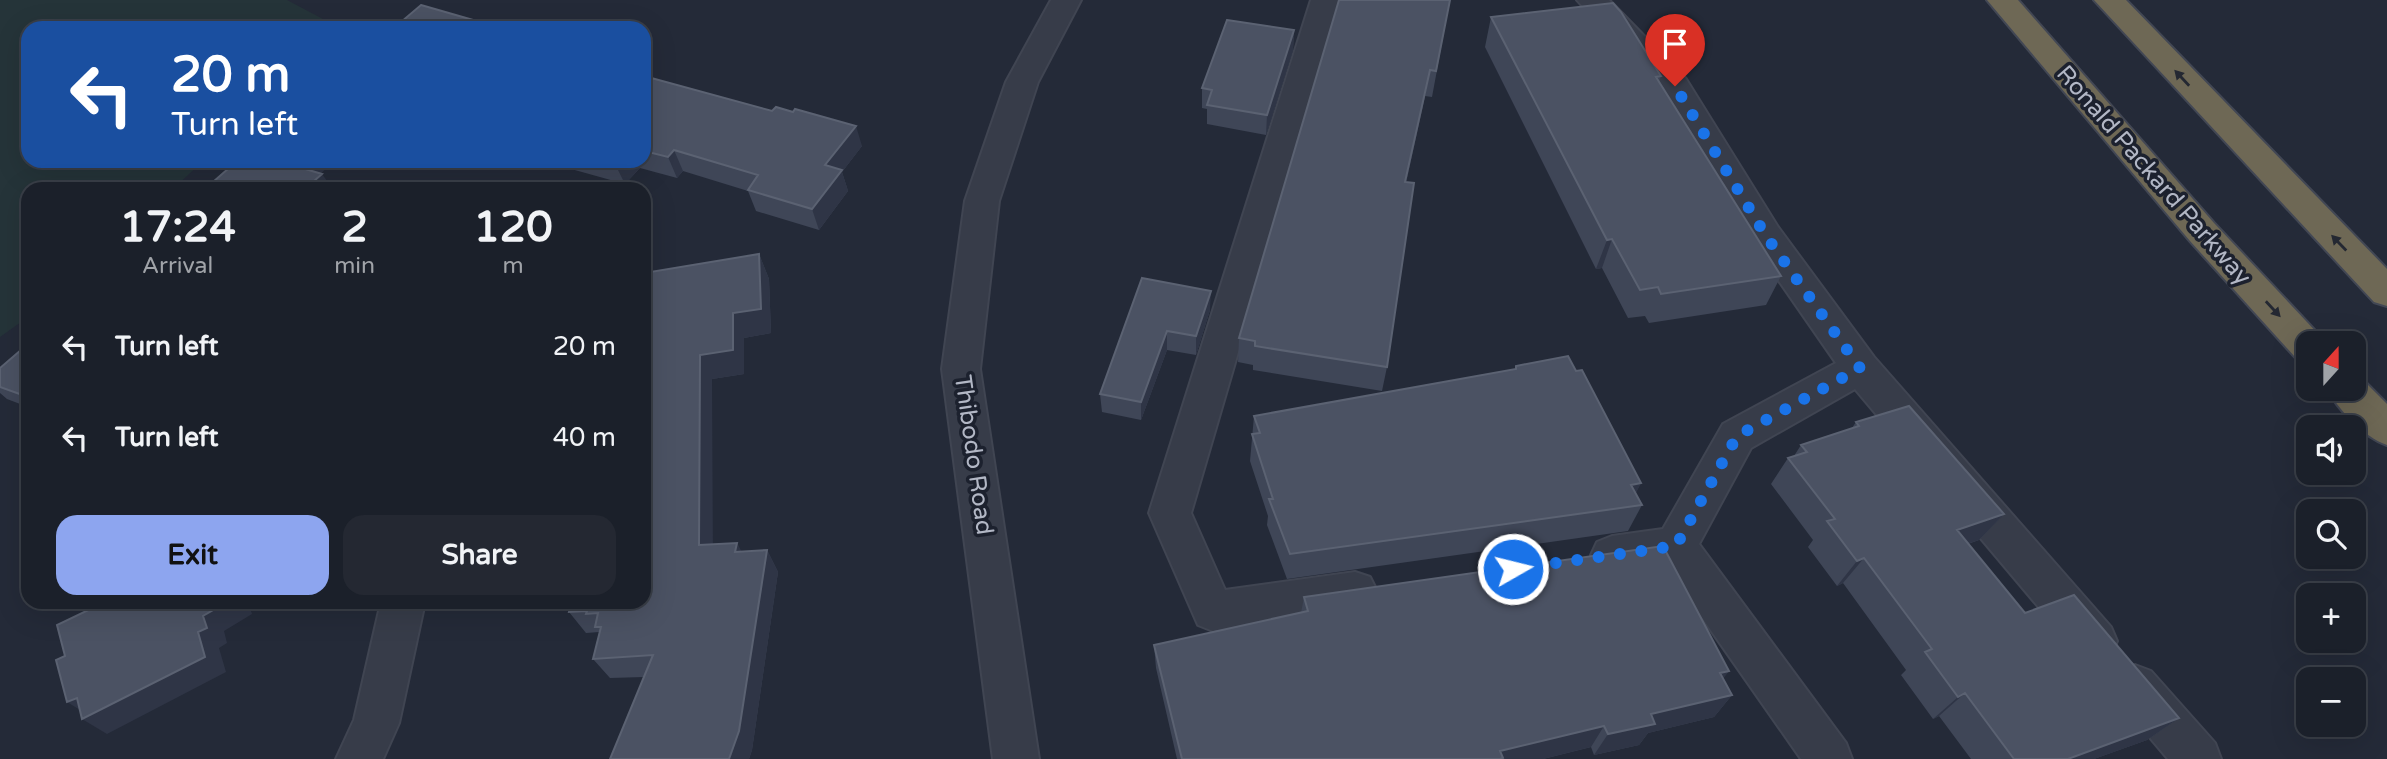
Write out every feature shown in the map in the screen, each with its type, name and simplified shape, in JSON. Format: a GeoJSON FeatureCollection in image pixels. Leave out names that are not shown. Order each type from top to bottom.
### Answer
{"type":"FeatureCollection","features":[{"type":"Feature","properties":{"kind":"highway","name":"Ronald Packard Parkway"},"geometry":{"type":"LineString","coordinates":[[2002,0],[2202,232],[2296,334]]}},
{"type":"Feature","properties":{"kind":"highway"},"geometry":{"type":"LineString","coordinates":[[2109,0],[2387,292]]}},
{"type":"Feature","properties":{"kind":"highway"},"geometry":{"type":"LineString","coordinates":[[2359,401],[2387,429]]}},
{"type":"Feature","properties":{"kind":"street","name":"Thibodo Road"},"geometry":{"type":"LineString","coordinates":[[1016,759],[961,369],[982,201],[1022,82],[1066,0]]}},
{"type":"Feature","properties":{"kind":"street"},"geometry":{"type":"LineString","coordinates":[[1326,0],[1170,513],[1213,611],[1390,586]]}},
{"type":"Feature","properties":{"kind":"street"},"geometry":{"type":"LineString","coordinates":[[1592,0],[1675,86],[1766,236],[1860,368],[2198,759]]}},
{"type":"Feature","properties":{"kind":"street"},"geometry":{"type":"LineString","coordinates":[[1676,546],[1737,436],[1860,368]]}},
{"type":"Feature","properties":{"kind":"street"},"geometry":{"type":"LineString","coordinates":[[1581,559],[1676,546]]}},
{"type":"Feature","properties":{"kind":"street"},"geometry":{"type":"LineString","coordinates":[[1676,546],[1829,759]]}},
{"type":"Feature","properties":{"kind":"street"},"geometry":{"type":"LineString","coordinates":[[359,759],[376,723],[400,609]]}},
{"type":"Feature","properties":{"kind":"shaded area"},"geometry":{"type":"Polygon","coordinates":[[[0,0],[287,0],[327,21],[21,21],[21,168],[196,168],[180,182],[21,182],[21,322],[0,337],[0,0]]]}},
{"type":"Feature","properties":{"kind":"building"},"geometry":{"type":"Polygon","coordinates":[[[1339,0],[1450,0],[1436,71],[1430,70],[1405,182],[1414,183],[1387,367],[1255,346],[1255,341],[1239,338],[1339,0]]]}},
{"type":"Feature","properties":{"kind":"building"},"geometry":{"type":"Polygon","coordinates":[[[1613,3],[1661,76],[1656,77],[1781,276],[1661,294],[1658,287],[1640,290],[1612,239],[1607,240],[1491,17],[1613,3]]]}},
{"type":"Feature","properties":{"kind":"building"},"geometry":{"type":"Polygon","coordinates":[[[421,5],[477,21],[402,21],[421,5]]]}},
{"type":"Feature","properties":{"kind":"building"},"geometry":{"type":"Polygon","coordinates":[[[1227,20],[1294,30],[1267,115],[1207,105],[1212,90],[1202,88],[1227,20]]]}},
{"type":"Feature","properties":{"kind":"building"},"geometry":{"type":"Polygon","coordinates":[[[651,78],[772,111],[776,107],[793,112],[795,109],[856,126],[825,165],[842,170],[812,209],[748,190],[758,175],[674,150],[668,157],[651,153],[651,78]]]}},
{"type":"Feature","properties":{"kind":"building"},"geometry":{"type":"Polygon","coordinates":[[[229,168],[302,168],[322,174],[313,182],[213,182],[229,168]]]}},
{"type":"Feature","properties":{"kind":"building"},"geometry":{"type":"Polygon","coordinates":[[[759,254],[761,309],[733,313],[733,350],[700,355],[699,545],[737,543],[735,552],[767,550],[739,731],[729,759],[610,759],[653,655],[593,659],[601,627],[595,627],[598,613],[569,612],[570,609],[651,609],[651,272],[759,254]]]}},
{"type":"Feature","properties":{"kind":"building"},"geometry":{"type":"Polygon","coordinates":[[[1142,278],[1211,291],[1196,336],[1167,331],[1141,402],[1100,394],[1142,278]]]}},
{"type":"Feature","properties":{"kind":"building"},"geometry":{"type":"Polygon","coordinates":[[[21,350],[21,394],[0,387],[0,368],[21,350]]]}},
{"type":"Feature","properties":{"kind":"building"},"geometry":{"type":"Polygon","coordinates":[[[1568,356],[1576,371],[1582,370],[1641,483],[1631,485],[1642,505],[1290,554],[1269,499],[1273,499],[1252,434],[1260,433],[1254,416],[1516,369],[1516,366],[1568,356]]]}},
{"type":"Feature","properties":{"kind":"building"},"geometry":{"type":"Polygon","coordinates":[[[1909,406],[2004,514],[1957,530],[2025,613],[2074,595],[2179,718],[2068,759],[2014,759],[1965,693],[1958,697],[1925,652],[1932,649],[1864,558],[1857,561],[1827,521],[1835,519],[1788,458],[1807,452],[1801,445],[1859,426],[1856,422],[1909,406]]]}},
{"type":"Feature","properties":{"kind":"building"},"geometry":{"type":"Polygon","coordinates":[[[1663,546],[1729,671],[1720,673],[1732,695],[1651,714],[1655,724],[1608,734],[1604,726],[1500,751],[1503,758],[1500,759],[1182,759],[1154,645],[1308,611],[1304,597],[1663,546]]]}},
{"type":"Feature","properties":{"kind":"building"},"geometry":{"type":"Polygon","coordinates":[[[90,609],[215,609],[203,616],[207,628],[198,632],[205,657],[82,719],[77,698],[67,702],[56,660],[65,656],[57,625],[90,609]]]}},
{"type":"Feature","properties":{"kind":"route"},"geometry":{"type":"LineString","coordinates":[[1513,569],[1676,546],[1737,436],[1860,368],[1766,236],[1675,86]]}}]}
